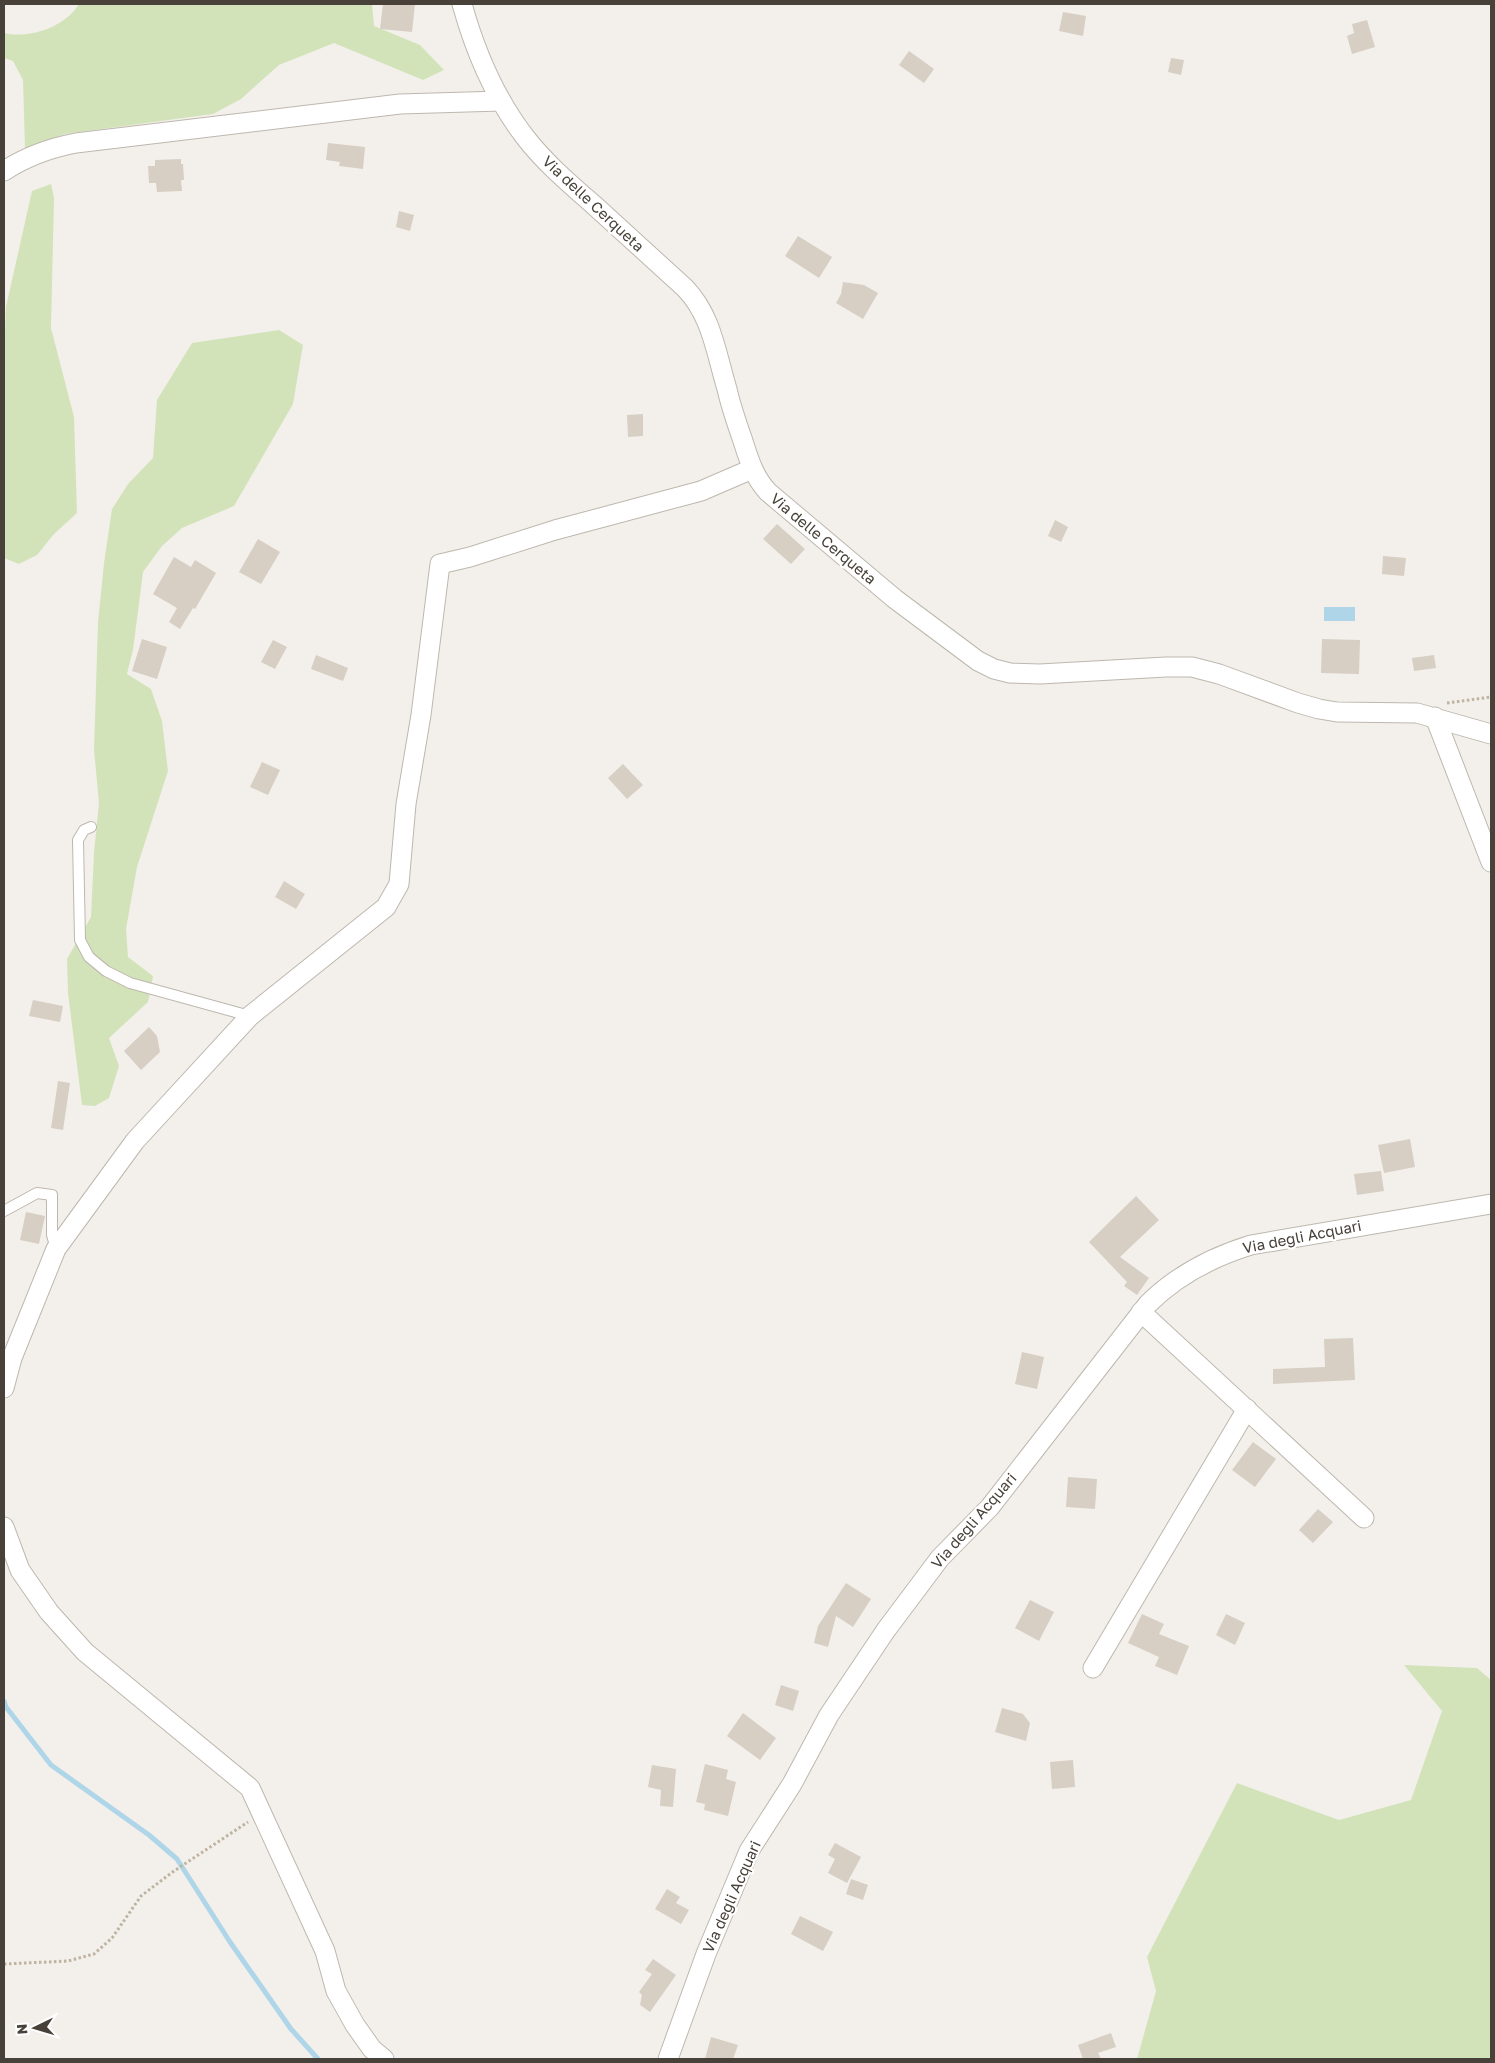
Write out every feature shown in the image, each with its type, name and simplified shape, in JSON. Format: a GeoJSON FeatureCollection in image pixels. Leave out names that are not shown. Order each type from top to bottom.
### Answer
{"type":"FeatureCollection","features":[{"type":"Feature","properties":{"kind":"street","name":"Via delle Cerqueta"},"geometry":{"type":"LineString","coordinates":[[462,4],[480,58],[501,101],[525,137],[542,157],[685,288],[698,303],[710,327],[726,390],[752,469],[759,482],[768,492],[870,579],[978,661],[994,669],[1040,674],[1192,667],[1219,674],[1298,703],[1320,709],[1345,712],[1409,712],[1435,717],[1491,734]]}},
{"type":"Feature","properties":{"kind":"street"},"geometry":{"type":"LineString","coordinates":[[4,171],[17,162],[45,150],[76,143],[400,104],[501,101]]}},
{"type":"Feature","properties":{"kind":"street"},"geometry":{"type":"LineString","coordinates":[[4,1388],[12,1358],[56,1249],[135,1141],[250,1016],[386,907],[399,884],[406,804],[440,564],[470,557],[555,530],[701,492],[752,469]]}},
{"type":"Feature","properties":{"kind":"street"},"geometry":{"type":"LineString","coordinates":[[1435,717],[1491,862]]}},
{"type":"Feature","properties":{"kind":"street","name":"Via degli Acquari"},"geometry":{"type":"LineString","coordinates":[[670,2054],[706,1954],[744,1861],[792,1784],[829,1715],[886,1630],[933,1567],[948,1549],[990,1507],[1141,1312],[1162,1290],[1189,1271],[1224,1254],[1251,1245],[1491,1204]]}},
{"type":"Feature","properties":{"kind":"street"},"geometry":{"type":"LineString","coordinates":[[1141,1312],[1364,1518]]}},
{"type":"Feature","properties":{"kind":"street"},"geometry":{"type":"LineString","coordinates":[[1093,1668],[1247,1408]]}},
{"type":"Feature","properties":{"kind":"street"},"geometry":{"type":"LineString","coordinates":[[4,1527],[20,1570],[49,1612],[85,1652],[250,1788],[325,1952],[336,1991],[355,2026],[372,2049],[384,2059]]}},
{"type":"Feature","properties":{"kind":"lane"},"geometry":{"type":"LineString","coordinates":[[92,827],[84,830],[78,840],[80,940],[89,957],[106,972],[130,983],[250,1016]]}},
{"type":"Feature","properties":{"kind":"lane"},"geometry":{"type":"LineString","coordinates":[[4,1211],[37,1193],[52,1195],[52,1235],[56,1249]]}},
{"type":"Feature","properties":{"kind":"path"},"geometry":{"type":"LineString","coordinates":[[1435,717],[1437,706],[1452,701],[1491,697]]}},
{"type":"Feature","properties":{"kind":"path"},"geometry":{"type":"LineString","coordinates":[[4,1964],[68,1961],[94,1954],[112,1938],[141,1896],[235,1829],[261,1814]]}},
{"type":"Feature","properties":{"kind":"green space"},"geometry":{"type":"Polygon","coordinates":[[[79,4],[372,4],[374,26],[420,45],[444,70],[423,80],[334,43],[279,65],[241,99],[213,114],[65,134],[25,149],[23,80],[13,61],[4,58],[4,33],[25,34],[46,29],[65,19],[79,4]]]}},
{"type":"Feature","properties":{"kind":"green space"},"geometry":{"type":"Polygon","coordinates":[[[51,184],[54,198],[51,328],[74,417],[77,513],[54,534],[37,555],[19,564],[4,558],[4,359],[6,307],[32,191],[51,184]]]}},
{"type":"Feature","properties":{"kind":"green space"},"geometry":{"type":"Polygon","coordinates":[[[279,330],[303,345],[293,404],[234,506],[182,528],[162,546],[143,572],[133,650],[127,674],[151,689],[162,721],[168,771],[137,867],[126,929],[128,957],[153,976],[148,1002],[109,1038],[119,1066],[109,1098],[95,1106],[82,1105],[68,993],[67,959],[91,917],[99,803],[94,750],[98,622],[112,509],[128,484],[153,458],[157,400],[192,343],[279,330]]]}},
{"type":"Feature","properties":{"kind":"green space"},"geometry":{"type":"Polygon","coordinates":[[[1404,1665],[1477,1668],[1491,1680],[1491,2059],[1137,2059],[1156,1991],[1147,1957],[1237,1783],[1339,1820],[1411,1800],[1442,1711],[1404,1665]]]}},
{"type":"Feature","properties":{"kind":"water"},"geometry":{"type":"Polygon","coordinates":[[[1324,607],[1355,607],[1355,621],[1324,621],[1324,607]]]}},
{"type":"Feature","properties":{"kind":"building"},"geometry":{"type":"Polygon","coordinates":[[[383,4],[415,4],[412,32],[380,29],[383,4]]]}},
{"type":"Feature","properties":{"kind":"building"},"geometry":{"type":"Polygon","coordinates":[[[1063,12],[1086,16],[1083,36],[1059,31],[1063,12]]]}},
{"type":"Feature","properties":{"kind":"building"},"geometry":{"type":"Polygon","coordinates":[[[1367,20],[1375,47],[1352,54],[1347,36],[1354,33],[1352,24],[1367,20]]]}},
{"type":"Feature","properties":{"kind":"building"},"geometry":{"type":"Polygon","coordinates":[[[909,51],[934,69],[924,83],[899,65],[909,51]]]}},
{"type":"Feature","properties":{"kind":"building"},"geometry":{"type":"Polygon","coordinates":[[[1171,58],[1184,60],[1181,75],[1168,72],[1171,58]]]}},
{"type":"Feature","properties":{"kind":"building"},"geometry":{"type":"Polygon","coordinates":[[[328,143],[365,147],[363,169],[339,166],[340,162],[326,160],[328,143]]]}},
{"type":"Feature","properties":{"kind":"building"},"geometry":{"type":"Polygon","coordinates":[[[181,159],[184,180],[181,180],[182,191],[157,192],[156,183],[149,183],[148,166],[155,166],[155,160],[181,159]]]}},
{"type":"Feature","properties":{"kind":"building"},"geometry":{"type":"Polygon","coordinates":[[[399,211],[414,215],[410,231],[396,227],[399,211]]]}},
{"type":"Feature","properties":{"kind":"building"},"geometry":{"type":"Polygon","coordinates":[[[798,236],[832,257],[819,278],[785,256],[798,236]]]}},
{"type":"Feature","properties":{"kind":"building"},"geometry":{"type":"Polygon","coordinates":[[[843,282],[864,285],[878,293],[863,319],[836,303],[841,294],[843,282]]]}},
{"type":"Feature","properties":{"kind":"building"},"geometry":{"type":"Polygon","coordinates":[[[643,414],[643,436],[628,437],[627,415],[643,414]]]}},
{"type":"Feature","properties":{"kind":"building"},"geometry":{"type":"Polygon","coordinates":[[[1055,520],[1068,527],[1061,542],[1048,536],[1055,520]]]}},
{"type":"Feature","properties":{"kind":"building"},"geometry":{"type":"Polygon","coordinates":[[[777,524],[805,549],[791,564],[763,539],[777,524]]]}},
{"type":"Feature","properties":{"kind":"building"},"geometry":{"type":"Polygon","coordinates":[[[258,539],[280,552],[261,584],[239,572],[258,539]]]}},
{"type":"Feature","properties":{"kind":"building"},"geometry":{"type":"Polygon","coordinates":[[[1383,556],[1406,558],[1404,576],[1382,574],[1383,556]]]}},
{"type":"Feature","properties":{"kind":"building"},"geometry":{"type":"Polygon","coordinates":[[[174,557],[191,567],[195,560],[216,573],[195,609],[193,608],[180,629],[169,622],[177,608],[153,594],[174,557]]]}},
{"type":"Feature","properties":{"kind":"building"},"geometry":{"type":"Polygon","coordinates":[[[142,639],[167,647],[157,679],[132,671],[142,639]]]}},
{"type":"Feature","properties":{"kind":"building"},"geometry":{"type":"Polygon","coordinates":[[[1322,639],[1360,640],[1359,674],[1321,673],[1322,639]]]}},
{"type":"Feature","properties":{"kind":"building"},"geometry":{"type":"Polygon","coordinates":[[[273,640],[287,647],[275,669],[261,662],[273,640]]]}},
{"type":"Feature","properties":{"kind":"building"},"geometry":{"type":"Polygon","coordinates":[[[316,655],[348,668],[343,681],[311,669],[316,655]]]}},
{"type":"Feature","properties":{"kind":"building"},"geometry":{"type":"Polygon","coordinates":[[[1434,655],[1436,668],[1414,671],[1412,658],[1434,655]]]}},
{"type":"Feature","properties":{"kind":"building"},"geometry":{"type":"Polygon","coordinates":[[[262,762],[280,770],[268,795],[250,787],[262,762]]]}},
{"type":"Feature","properties":{"kind":"building"},"geometry":{"type":"Polygon","coordinates":[[[623,764],[643,785],[627,799],[608,778],[623,764]]]}},
{"type":"Feature","properties":{"kind":"building"},"geometry":{"type":"Polygon","coordinates":[[[284,881],[305,894],[296,909],[275,897],[284,881]]]}},
{"type":"Feature","properties":{"kind":"building"},"geometry":{"type":"Polygon","coordinates":[[[33,1000],[63,1006],[60,1022],[29,1016],[33,1000]]]}},
{"type":"Feature","properties":{"kind":"building"},"geometry":{"type":"Polygon","coordinates":[[[149,1027],[157,1036],[160,1052],[141,1070],[124,1051],[149,1027]]]}},
{"type":"Feature","properties":{"kind":"building"},"geometry":{"type":"Polygon","coordinates":[[[58,1081],[70,1083],[63,1130],[51,1128],[58,1081]]]}},
{"type":"Feature","properties":{"kind":"building"},"geometry":{"type":"Polygon","coordinates":[[[1410,1139],[1415,1167],[1384,1173],[1378,1145],[1410,1139]]]}},
{"type":"Feature","properties":{"kind":"building"},"geometry":{"type":"Polygon","coordinates":[[[1381,1171],[1384,1191],[1357,1195],[1354,1174],[1381,1171]]]}},
{"type":"Feature","properties":{"kind":"building"},"geometry":{"type":"Polygon","coordinates":[[[1136,1196],[1159,1220],[1120,1257],[1149,1278],[1137,1295],[1124,1286],[1127,1282],[1089,1242],[1136,1196]]]}},
{"type":"Feature","properties":{"kind":"building"},"geometry":{"type":"Polygon","coordinates":[[[26,1212],[45,1216],[39,1244],[20,1240],[26,1212]]]}},
{"type":"Feature","properties":{"kind":"building"},"geometry":{"type":"Polygon","coordinates":[[[1353,1338],[1355,1380],[1273,1384],[1273,1369],[1325,1367],[1324,1339],[1353,1338]]]}},
{"type":"Feature","properties":{"kind":"building"},"geometry":{"type":"Polygon","coordinates":[[[1022,1352],[1044,1357],[1037,1389],[1015,1384],[1022,1352]]]}},
{"type":"Feature","properties":{"kind":"building"},"geometry":{"type":"Polygon","coordinates":[[[1253,1442],[1276,1459],[1255,1487],[1232,1470],[1253,1442]]]}},
{"type":"Feature","properties":{"kind":"building"},"geometry":{"type":"Polygon","coordinates":[[[1068,1477],[1097,1479],[1095,1509],[1066,1507],[1068,1477]]]}},
{"type":"Feature","properties":{"kind":"building"},"geometry":{"type":"Polygon","coordinates":[[[1318,1509],[1333,1522],[1313,1543],[1299,1530],[1318,1509]]]}},
{"type":"Feature","properties":{"kind":"building"},"geometry":{"type":"Polygon","coordinates":[[[846,1583],[871,1599],[853,1627],[836,1616],[828,1647],[814,1643],[818,1626],[846,1583]]]}},
{"type":"Feature","properties":{"kind":"building"},"geometry":{"type":"Polygon","coordinates":[[[1030,1600],[1054,1612],[1039,1641],[1015,1628],[1030,1600]]]}},
{"type":"Feature","properties":{"kind":"building"},"geometry":{"type":"Polygon","coordinates":[[[1142,1614],[1164,1624],[1159,1634],[1189,1646],[1177,1675],[1155,1666],[1159,1657],[1128,1643],[1142,1614]]]}},
{"type":"Feature","properties":{"kind":"building"},"geometry":{"type":"Polygon","coordinates":[[[1226,1614],[1245,1623],[1235,1645],[1216,1635],[1226,1614]]]}},
{"type":"Feature","properties":{"kind":"building"},"geometry":{"type":"Polygon","coordinates":[[[781,1685],[799,1691],[793,1711],[775,1705],[781,1685]]]}},
{"type":"Feature","properties":{"kind":"building"},"geometry":{"type":"Polygon","coordinates":[[[1002,1708],[1023,1714],[1030,1723],[1026,1741],[995,1732],[1002,1708]]]}},
{"type":"Feature","properties":{"kind":"building"},"geometry":{"type":"Polygon","coordinates":[[[743,1713],[776,1738],[760,1760],[727,1736],[743,1713]]]}},
{"type":"Feature","properties":{"kind":"building"},"geometry":{"type":"Polygon","coordinates":[[[1073,1760],[1075,1787],[1052,1789],[1050,1762],[1073,1760]]]}},
{"type":"Feature","properties":{"kind":"building"},"geometry":{"type":"Polygon","coordinates":[[[705,1764],[728,1770],[726,1779],[736,1782],[728,1816],[704,1810],[705,1804],[696,1802],[705,1764]]]}},
{"type":"Feature","properties":{"kind":"building"},"geometry":{"type":"Polygon","coordinates":[[[652,1765],[676,1769],[673,1807],[660,1806],[661,1790],[648,1787],[652,1765]]]}},
{"type":"Feature","properties":{"kind":"building"},"geometry":{"type":"Polygon","coordinates":[[[835,1843],[861,1857],[847,1883],[828,1873],[835,1859],[828,1855],[835,1843]]]}},
{"type":"Feature","properties":{"kind":"building"},"geometry":{"type":"Polygon","coordinates":[[[851,1879],[868,1885],[863,1900],[846,1894],[851,1879]]]}},
{"type":"Feature","properties":{"kind":"building"},"geometry":{"type":"Polygon","coordinates":[[[667,1889],[680,1897],[676,1903],[689,1910],[681,1924],[655,1909],[667,1889]]]}},
{"type":"Feature","properties":{"kind":"building"},"geometry":{"type":"Polygon","coordinates":[[[800,1916],[833,1932],[823,1951],[791,1934],[800,1916]]]}},
{"type":"Feature","properties":{"kind":"building"},"geometry":{"type":"Polygon","coordinates":[[[653,1959],[676,1975],[650,2012],[640,2005],[642,1995],[639,1992],[652,1974],[645,1970],[653,1959]]]}},
{"type":"Feature","properties":{"kind":"building"},"geometry":{"type":"Polygon","coordinates":[[[1111,2033],[1116,2047],[1098,2053],[1101,2059],[1083,2059],[1078,2045],[1111,2033]]]}},
{"type":"Feature","properties":{"kind":"building"},"geometry":{"type":"Polygon","coordinates":[[[711,2037],[738,2045],[733,2059],[705,2059],[711,2037]]]}},
{"type":"Feature","properties":{"kind":"waterway"},"geometry":{"type":"LineString","coordinates":[[4,1701],[6,1707],[51,1765],[149,1835],[177,1859],[230,1942],[291,2029],[318,2059]]}}]}
